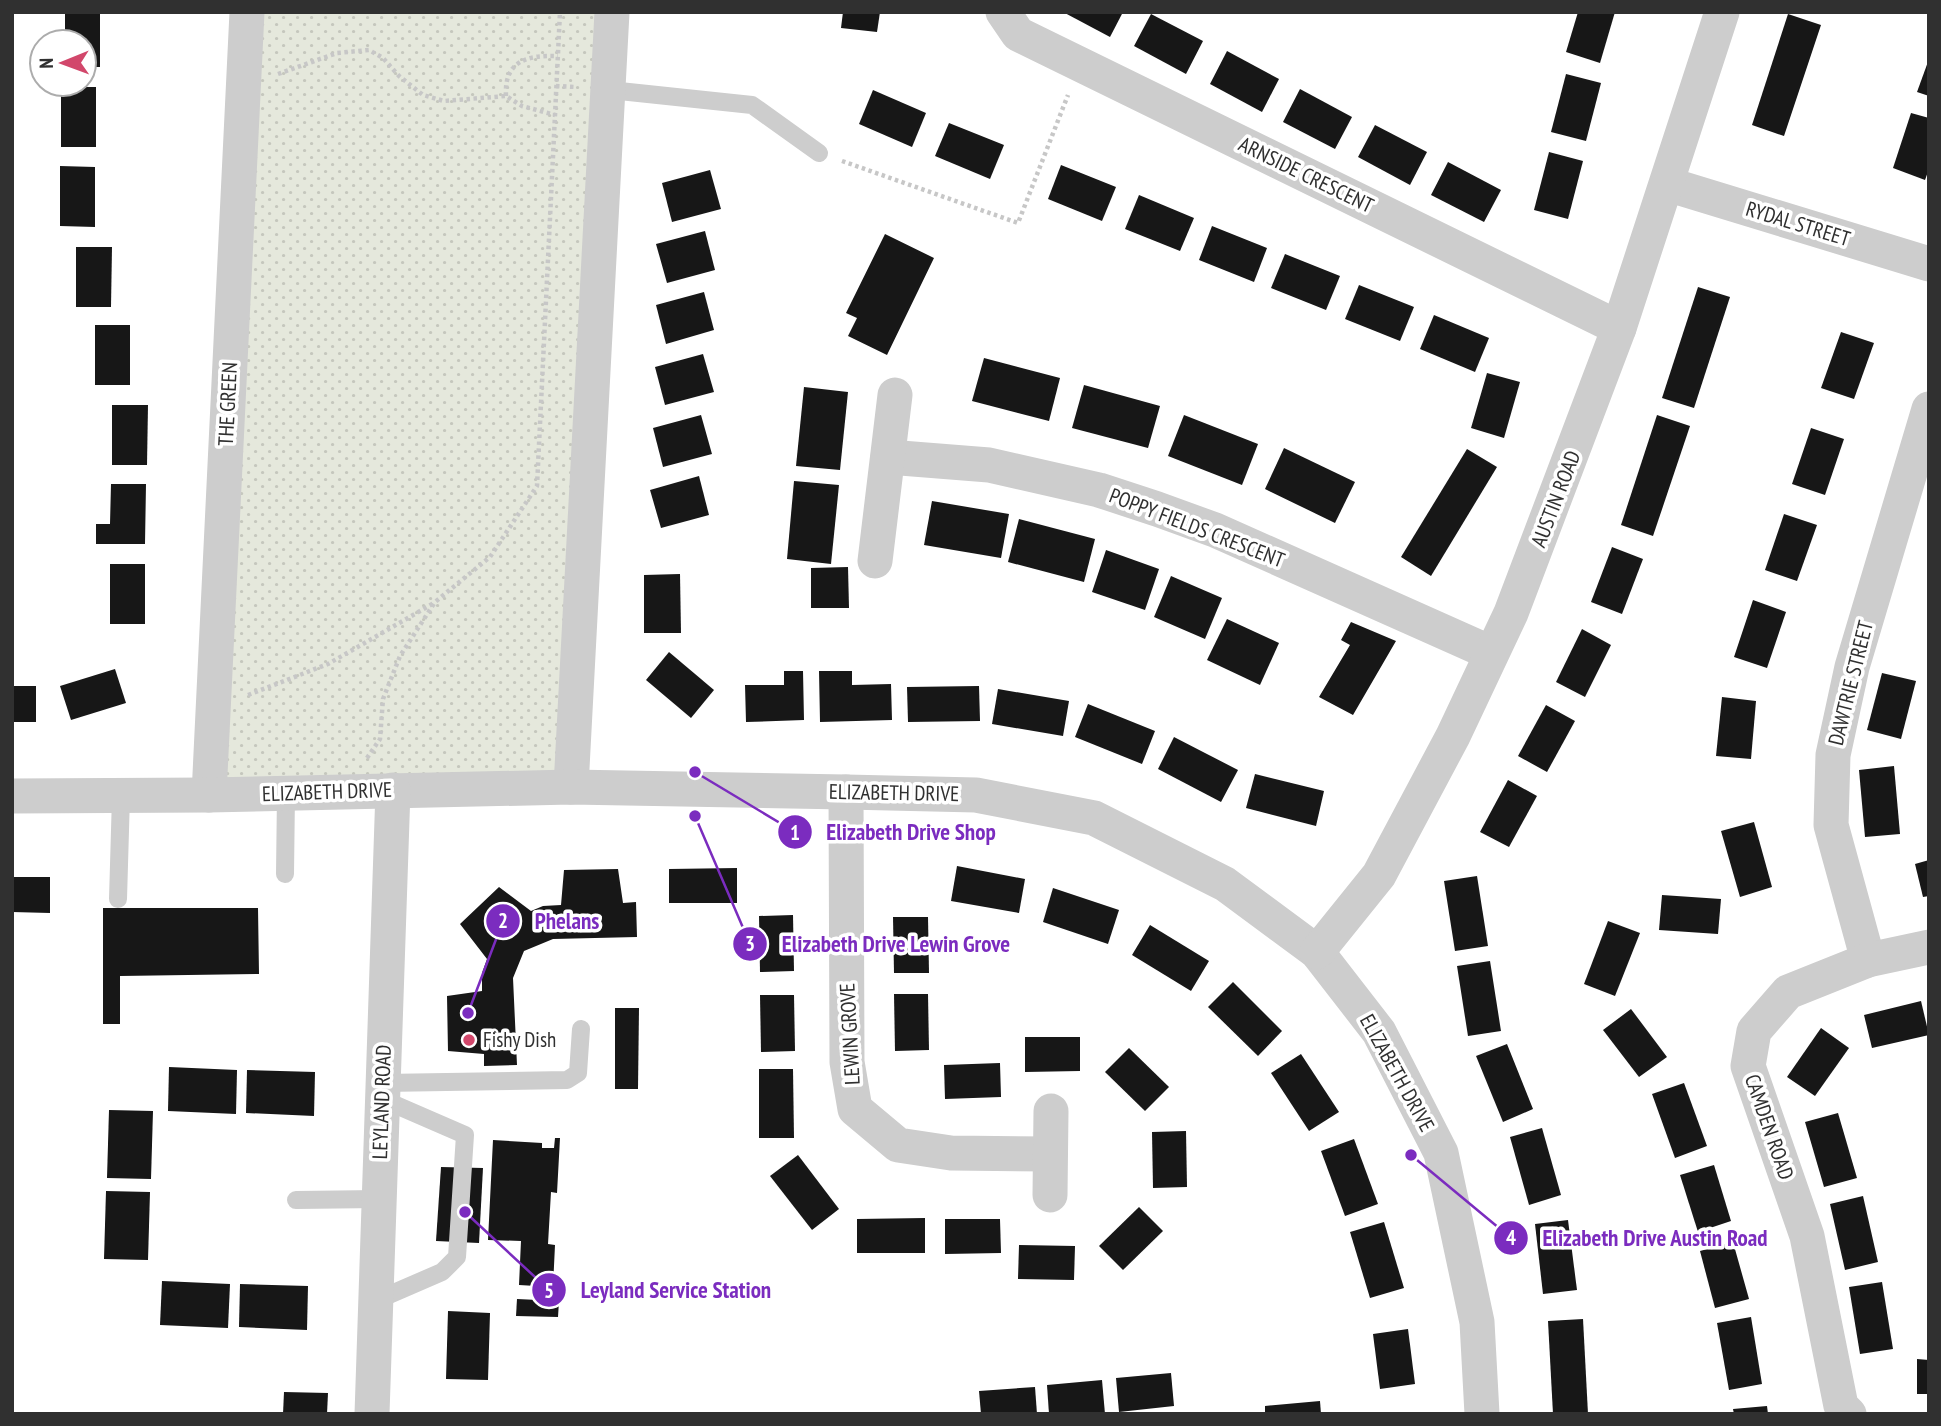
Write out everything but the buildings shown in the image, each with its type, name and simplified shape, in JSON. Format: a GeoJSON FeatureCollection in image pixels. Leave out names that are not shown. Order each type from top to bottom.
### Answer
{"type":"FeatureCollection","features":[{"type":"Feature","properties":{"kind":"street","name":"THE GREEN"},"geometry":{"type":"LineString","coordinates":[[209,795],[247,12]]}},
{"type":"Feature","properties":{"kind":"street"},"geometry":{"type":"LineString","coordinates":[[571,787],[610,90],[612,12]]}},
{"type":"Feature","properties":{"kind":"street","name":"ARNSIDE CRESCENT"},"geometry":{"type":"LineString","coordinates":[[1003,12],[1018,34],[1619,328]]}},
{"type":"Feature","properties":{"kind":"street","name":"AUSTIN ROAD"},"geometry":{"type":"LineString","coordinates":[[1317,952],[1378,875],[1453,736],[1511,613],[1619,328],[1722,12]]}},
{"type":"Feature","properties":{"kind":"street","name":"RYDAL STREET"},"geometry":{"type":"LineString","coordinates":[[1667,184],[1929,264]]}},
{"type":"Feature","properties":{"kind":"street"},"geometry":{"type":"LineString","coordinates":[[875,561],[895,395]]}},
{"type":"Feature","properties":{"kind":"street","name":"DAWTRIE STREET"},"geometry":{"type":"LineString","coordinates":[[1868,960],[1831,825],[1833,755],[1852,667],[1917,497],[1929,409]]}},
{"type":"Feature","properties":{"kind":"street","name":"POPPY FIELDS CRESCENT"},"geometry":{"type":"LineString","coordinates":[[888,457],[989,465],[1099,491],[1157,509],[1215,530],[1491,653]]}},
{"type":"Feature","properties":{"kind":"street","name":"ELIZABETH DRIVE"},"geometry":{"type":"LineString","coordinates":[[12,796],[209,795],[571,787],[846,792],[976,795],[1094,818],[1225,884],[1317,952],[1378,1032],[1441,1153],[1477,1322],[1482,1414]]}},
{"type":"Feature","properties":{"kind":"street","name":"LEYLAND ROAD"},"geometry":{"type":"LineString","coordinates":[[372,1414],[393,790]]}},
{"type":"Feature","properties":{"kind":"street","name":"LEWIN GROVE"},"geometry":{"type":"LineString","coordinates":[[846,792],[847,1062],[855,1109],[898,1145],[951,1153],[1050,1154]]}},
{"type":"Feature","properties":{"kind":"street","name":"CAMDEN ROAD"},"geometry":{"type":"LineString","coordinates":[[1849,1414],[1841,1406],[1807,1236],[1748,1066],[1754,1031],[1788,992],[1868,960],[1929,947]]}},
{"type":"Feature","properties":{"kind":"street"},"geometry":{"type":"LineString","coordinates":[[1050,1195],[1051,1111]]}},
{"type":"Feature","properties":{"kind":"lane"},"geometry":{"type":"LineString","coordinates":[[610,90],[752,105],[819,153]]}},
{"type":"Feature","properties":{"kind":"lane"},"geometry":{"type":"LineString","coordinates":[[285,874],[286,793]]}},
{"type":"Feature","properties":{"kind":"lane"},"geometry":{"type":"LineString","coordinates":[[118,899],[121,796]]}},
{"type":"Feature","properties":{"kind":"lane"},"geometry":{"type":"LineString","coordinates":[[383,1091],[567,1080],[578,1073],[581,1029]]}},
{"type":"Feature","properties":{"kind":"lane"},"geometry":{"type":"LineString","coordinates":[[375,1301],[442,1272],[457,1257],[465,1135],[383,1091]]}},
{"type":"Feature","properties":{"kind":"lane"},"geometry":{"type":"LineString","coordinates":[[296,1200],[379,1199]]}},
{"type":"Feature","properties":{"kind":"path"},"geometry":{"type":"LineString","coordinates":[[214,705],[328,664],[435,602],[490,557],[537,486],[560,12]]}},
{"type":"Feature","properties":{"kind":"path"},"geometry":{"type":"LineString","coordinates":[[244,76],[281,74],[337,53],[369,50],[383,58],[399,76],[423,95],[444,102],[506,96],[522,106],[555,115]]}},
{"type":"Feature","properties":{"kind":"path"},"geometry":{"type":"LineString","coordinates":[[506,96],[505,83],[517,63],[531,55],[558,56]]}},
{"type":"Feature","properties":{"kind":"path"},"geometry":{"type":"LineString","coordinates":[[819,153],[1018,223],[1079,64]]}},
{"type":"Feature","properties":{"kind":"path"},"geometry":{"type":"LineString","coordinates":[[352,791],[368,755],[380,739],[383,699],[400,656],[435,602]]}},
{"type":"Feature","properties":{"kind":"shaded area"},"geometry":{"type":"Polygon","coordinates":[[[242,12],[601,12],[571,787],[209,795],[242,12]]]}},
{"type":"Feature","properties":{"kind":"place","name":"Elizabeth Drive Shop"},"geometry":{"type":"Point","coordinates":[695,772]}},
{"type":"Feature","properties":{"kind":"place","name":"Elizabeth Drive Lewin Grove"},"geometry":{"type":"Point","coordinates":[695,816]}},
{"type":"Feature","properties":{"kind":"place","name":"Phelans"},"geometry":{"type":"Point","coordinates":[468,1013]}},
{"type":"Feature","properties":{"kind":"place","name":"Fishy Dish"},"geometry":{"type":"Point","coordinates":[469,1040]}},
{"type":"Feature","properties":{"kind":"place","name":"Elizabeth Drive Austin Road"},"geometry":{"type":"Point","coordinates":[1411,1155]}},
{"type":"Feature","properties":{"kind":"place","name":"Leyland Service Station"},"geometry":{"type":"Point","coordinates":[465,1212]}}]}
